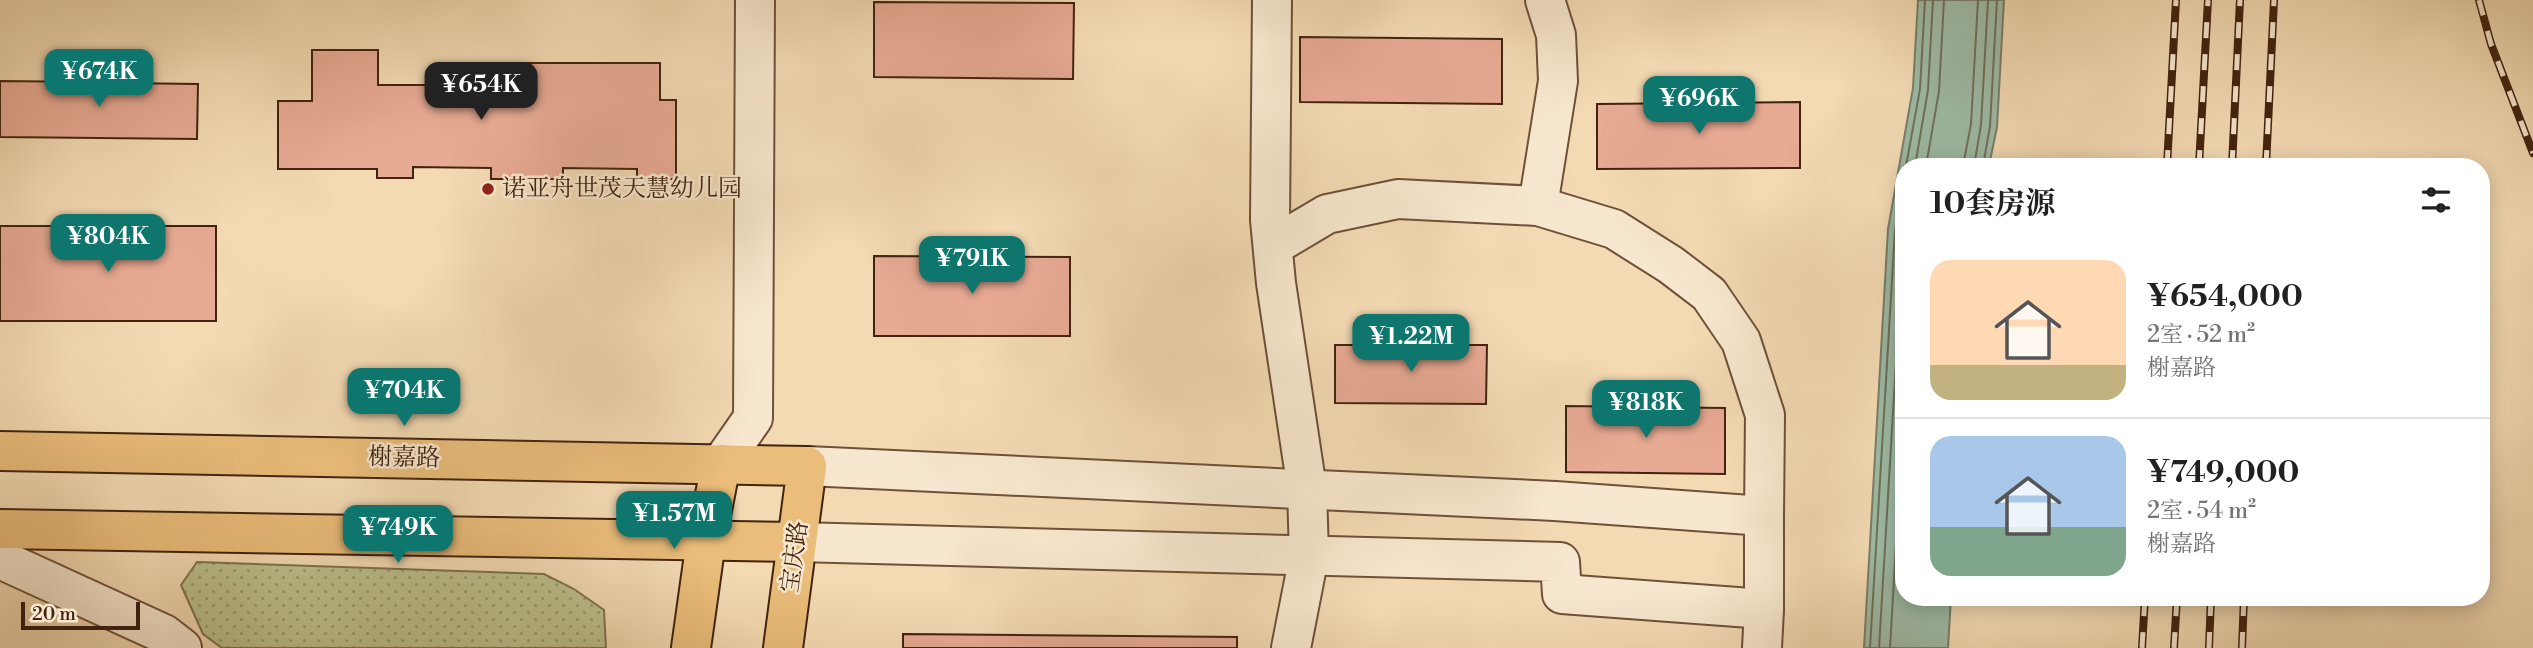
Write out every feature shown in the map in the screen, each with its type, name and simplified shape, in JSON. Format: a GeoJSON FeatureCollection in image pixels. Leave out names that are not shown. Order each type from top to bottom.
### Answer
{"type":"FeatureCollection","features":[{"type":"Feature","properties":{"kind":"main road","name":"榭嘉路"},"geometry":{"type":"LineString","coordinates":[[0,451],[807,466]]}},
{"type":"Feature","properties":{"kind":"main road"},"geometry":{"type":"LineString","coordinates":[[691,648],[706,541],[721,464]]}},
{"type":"Feature","properties":{"kind":"main road","name":"宝庆路"},"geometry":{"type":"LineString","coordinates":[[783,648],[807,466]]}},
{"type":"Feature","properties":{"kind":"main road"},"geometry":{"type":"LineString","coordinates":[[0,529],[797,542]]}},
{"type":"Feature","properties":{"kind":"street"},"geometry":{"type":"LineString","coordinates":[[721,464],[753,418],[755,0]]}},
{"type":"Feature","properties":{"kind":"street"},"geometry":{"type":"LineString","coordinates":[[1272,0],[1270,220],[1276,283],[1307,489],[1309,556],[1291,648]]}},
{"type":"Feature","properties":{"kind":"street"},"geometry":{"type":"LineString","coordinates":[[1538,206],[1558,81],[1556,35],[1545,0]]}},
{"type":"Feature","properties":{"kind":"street"},"geometry":{"type":"LineString","coordinates":[[1273,246],[1327,214],[1398,199],[1538,206],[1615,229],[1671,265],[1709,294],[1741,341],[1765,415],[1762,648]]}},
{"type":"Feature","properties":{"kind":"street"},"geometry":{"type":"LineString","coordinates":[[807,466],[1555,500],[1764,516]]}},
{"type":"Feature","properties":{"kind":"street"},"geometry":{"type":"LineString","coordinates":[[797,542],[1560,562],[1562,594],[1764,609]]}},
{"type":"Feature","properties":{"kind":"street"},"geometry":{"type":"LineString","coordinates":[[0,559],[164,634],[183,648]]}},
{"type":"Feature","properties":{"kind":"green space"},"geometry":{"type":"Polygon","coordinates":[[[197,562],[544,574],[574,589],[604,610],[606,648],[222,648],[203,634],[181,585],[197,562]]]}},
{"type":"Feature","properties":{"kind":"water"},"geometry":{"type":"Polygon","coordinates":[[[1918,0],[2004,0],[1997,127],[1991,158],[1901,158],[1913,88],[1918,0]]]}},
{"type":"Feature","properties":{"kind":"water"},"geometry":{"type":"Polygon","coordinates":[[[1895,190],[1895,606],[1950,606],[1948,648],[1864,648],[1888,229],[1895,190]]]}},
{"type":"Feature","properties":{"kind":"building"},"geometry":{"type":"Polygon","coordinates":[[[874,2],[1074,3],[1073,79],[874,77],[874,2]]]}},
{"type":"Feature","properties":{"kind":"building"},"geometry":{"type":"Polygon","coordinates":[[[1300,37],[1502,39],[1502,104],[1300,102],[1300,37]]]}},
{"type":"Feature","properties":{"kind":"building"},"geometry":{"type":"Polygon","coordinates":[[[312,50],[378,50],[378,85],[523,85],[524,63],[660,63],[660,100],[676,100],[676,179],[637,179],[637,169],[563,168],[563,179],[491,179],[491,168],[413,167],[413,178],[377,178],[377,169],[278,169],[278,101],[312,101],[312,50]]]}},
{"type":"Feature","properties":{"kind":"building"},"geometry":{"type":"Polygon","coordinates":[[[93,67],[124,67],[124,83],[198,84],[197,139],[0,137],[0,81],[93,82],[93,67]]]}},
{"type":"Feature","properties":{"kind":"building"},"geometry":{"type":"Polygon","coordinates":[[[1800,102],[1800,168],[1597,169],[1597,104],[1800,102]]]}},
{"type":"Feature","properties":{"kind":"building"},"geometry":{"type":"Polygon","coordinates":[[[0,226],[216,226],[216,321],[0,321],[0,226]]]}},
{"type":"Feature","properties":{"kind":"building"},"geometry":{"type":"Polygon","coordinates":[[[874,256],[1070,257],[1070,336],[874,336],[874,256]]]}},
{"type":"Feature","properties":{"kind":"building"},"geometry":{"type":"Polygon","coordinates":[[[1335,345],[1487,345],[1486,404],[1335,403],[1335,345]]]}},
{"type":"Feature","properties":{"kind":"building"},"geometry":{"type":"Polygon","coordinates":[[[1566,406],[1725,408],[1725,474],[1566,472],[1566,406]]]}},
{"type":"Feature","properties":{"kind":"building"},"geometry":{"type":"Polygon","coordinates":[[[903,634],[1237,637],[1237,648],[903,648],[903,634]]]}},
{"type":"Feature","properties":{"kind":"railway"},"geometry":{"type":"LineString","coordinates":[[2167,158],[2176,0]]}},
{"type":"Feature","properties":{"kind":"railway"},"geometry":{"type":"LineString","coordinates":[[2199,158],[2208,0]]}},
{"type":"Feature","properties":{"kind":"railway"},"geometry":{"type":"LineString","coordinates":[[2232,158],[2240,0]]}},
{"type":"Feature","properties":{"kind":"railway"},"geometry":{"type":"LineString","coordinates":[[2266,158],[2274,0]]}},
{"type":"Feature","properties":{"kind":"railway"},"geometry":{"type":"LineString","coordinates":[[2479,0],[2491,44],[2533,153]]}},
{"type":"Feature","properties":{"kind":"railway"},"geometry":{"type":"LineString","coordinates":[[2142,648],[2144,606]]}},
{"type":"Feature","properties":{"kind":"railway"},"geometry":{"type":"LineString","coordinates":[[2174,648],[2176,606]]}},
{"type":"Feature","properties":{"kind":"railway"},"geometry":{"type":"LineString","coordinates":[[2209,648],[2211,606]]}},
{"type":"Feature","properties":{"kind":"railway"},"geometry":{"type":"LineString","coordinates":[[2242,648],[2244,606]]}},
{"type":"Feature","properties":{"kind":"place","name":"诺亚舟世茂天慧幼儿园"},"geometry":{"type":"Point","coordinates":[488,189]}}]}
